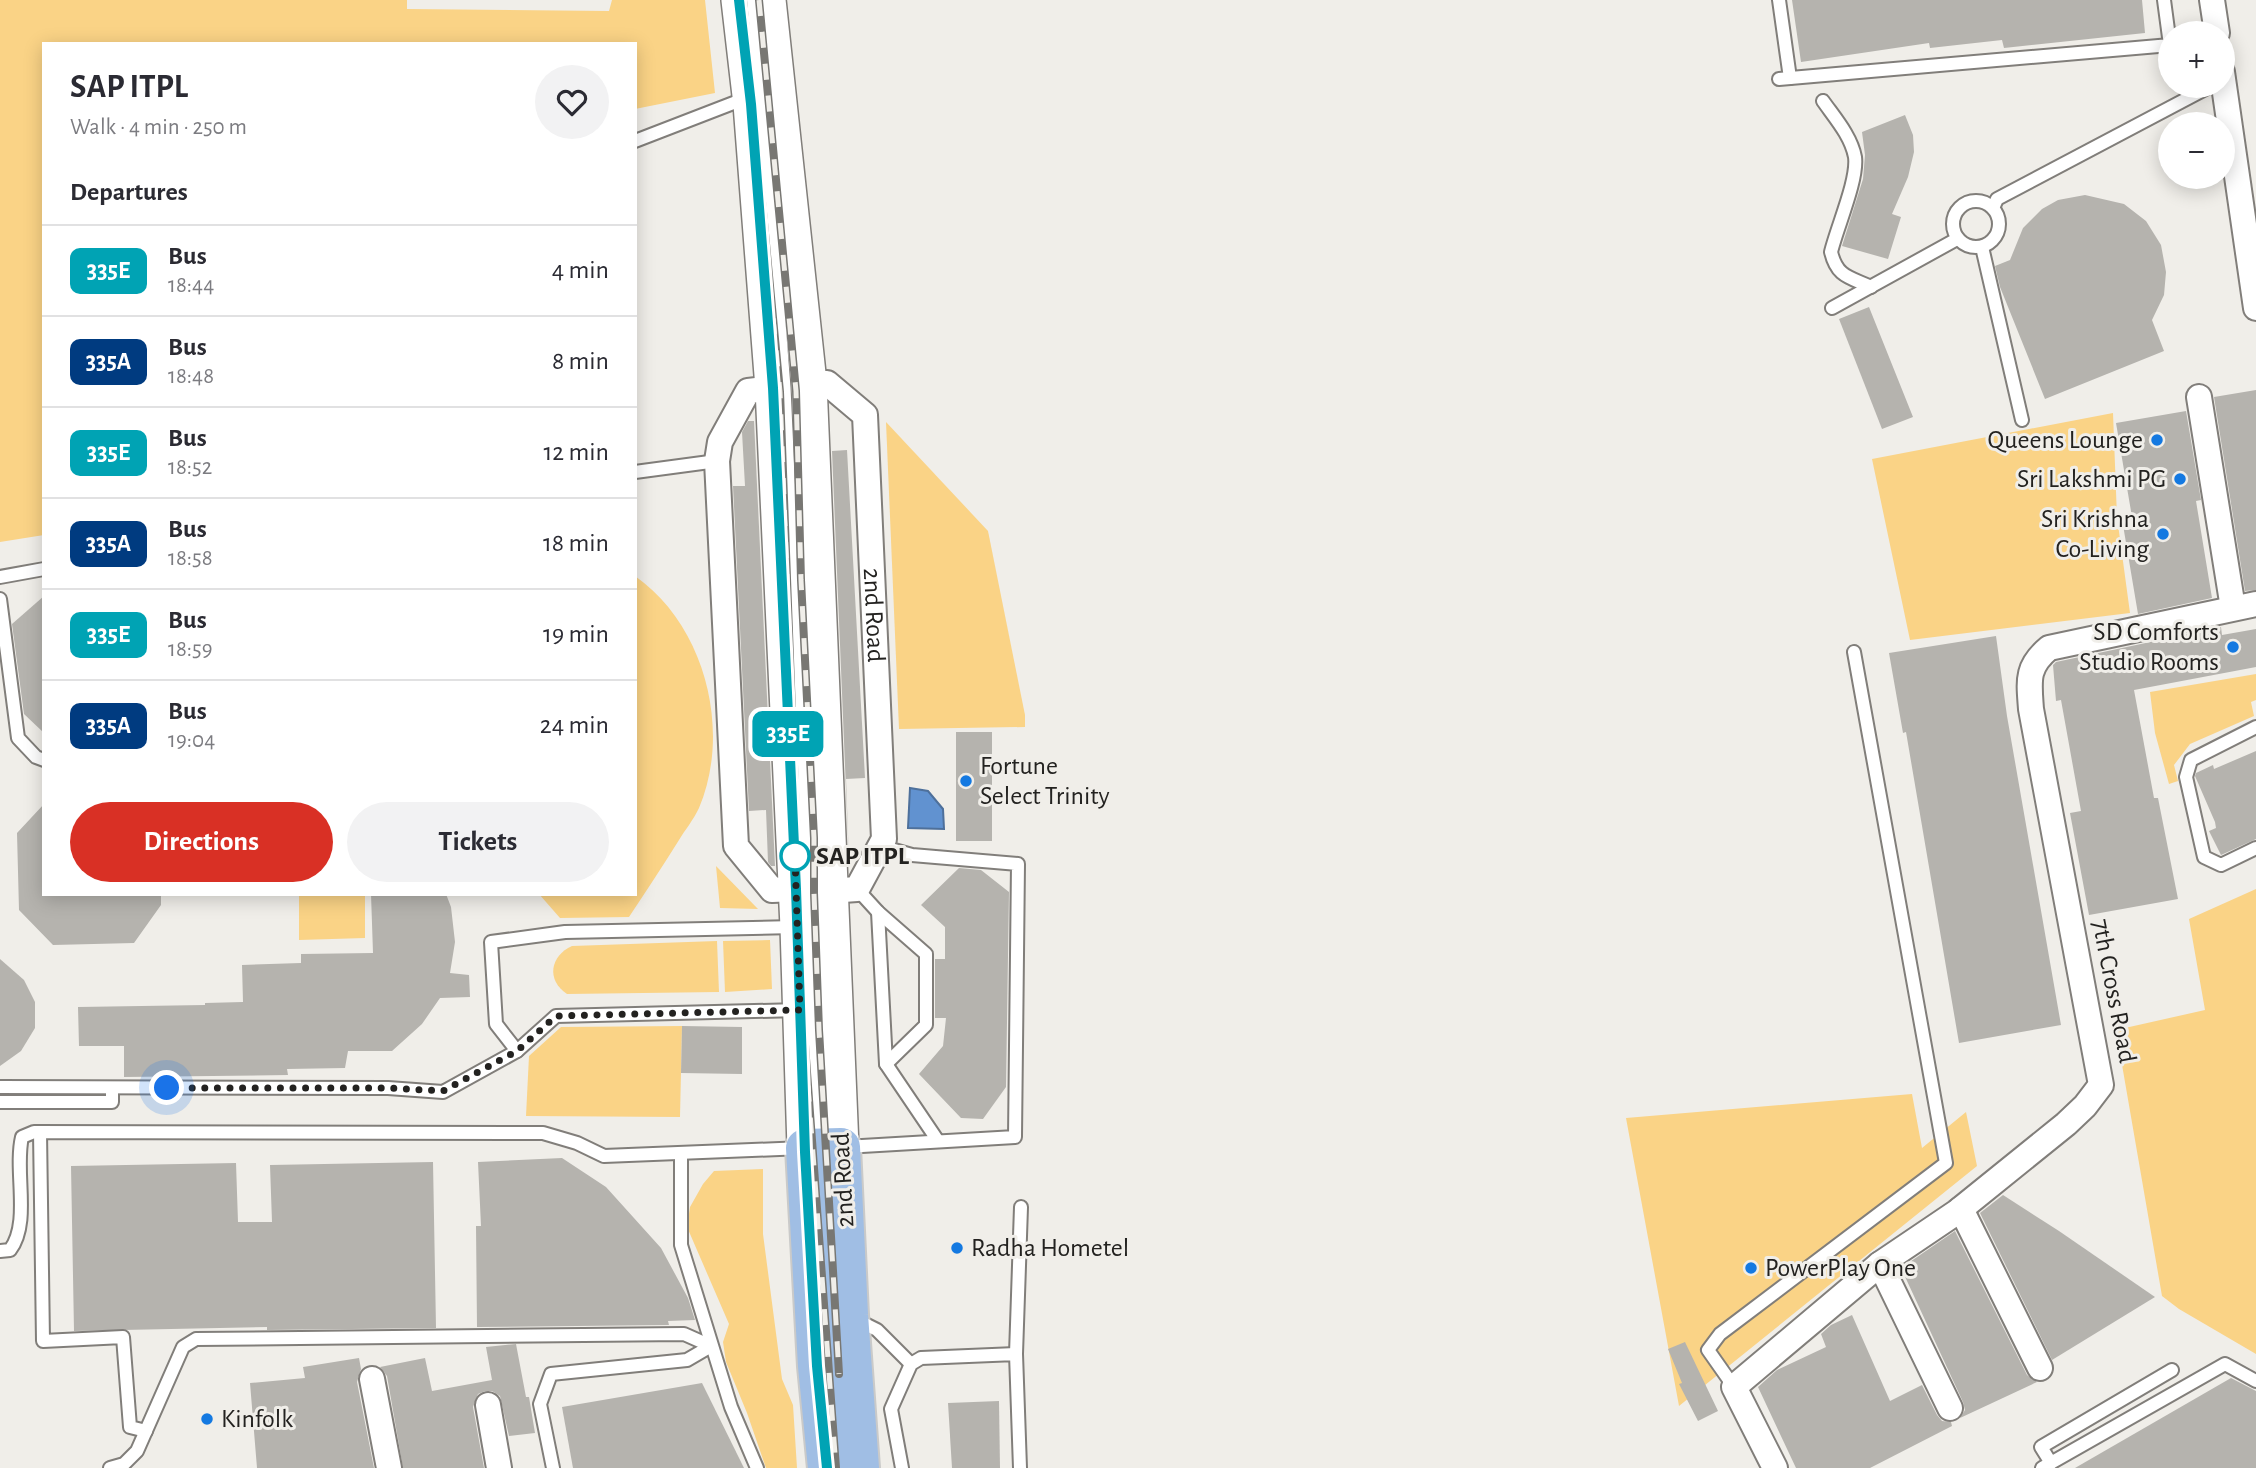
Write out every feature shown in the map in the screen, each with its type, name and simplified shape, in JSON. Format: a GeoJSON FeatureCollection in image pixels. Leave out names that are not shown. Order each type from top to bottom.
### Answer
{"type":"FeatureCollection","features":[{"type":"Feature","properties":{"kind":"main road","name":"2nd Road"},"geometry":{"type":"LineString","coordinates":[[740,0],[773,388],[827,890],[798,927],[800,1010],[849,1315],[860,1468]]}},
{"type":"Feature","properties":{"kind":"main road","name":"2nd Road"},"geometry":{"type":"LineString","coordinates":[[768,0],[809,383],[827,890],[817,1366],[827,1468]]}},
{"type":"Feature","properties":{"kind":"street"},"geometry":{"type":"LineString","coordinates":[[2212,0],[2215,21]]}},
{"type":"Feature","properties":{"kind":"street"},"geometry":{"type":"LineString","coordinates":[[2223,98],[2256,308]]}},
{"type":"Feature","properties":{"kind":"street","name":"2nd Road"},"geometry":{"type":"LineString","coordinates":[[809,383],[827,383],[865,415],[884,839],[880,846],[827,890]]}},
{"type":"Feature","properties":{"kind":"street"},"geometry":{"type":"LineString","coordinates":[[773,388],[748,391],[720,442],[717,461],[736,846],[772,890],[827,890]]}},
{"type":"Feature","properties":{"kind":"street"},"geometry":{"type":"LineString","coordinates":[[2199,397],[2244,606]]}},
{"type":"Feature","properties":{"kind":"street","name":"7th Cross Road"},"geometry":{"type":"LineString","coordinates":[[1734,1387],[1881,1264],[1961,1209],[2066,1124],[2085,1107],[2101,1085],[2031,709],[2029,677],[2034,662],[2049,648],[2244,606]]}},
{"type":"Feature","properties":{"kind":"street"},"geometry":{"type":"LineString","coordinates":[[1961,1209],[2040,1368]]}},
{"type":"Feature","properties":{"kind":"street"},"geometry":{"type":"LineString","coordinates":[[1881,1264],[1950,1408]]}},
{"type":"Feature","properties":{"kind":"street"},"geometry":{"type":"LineString","coordinates":[[372,1379],[389,1468]]}},
{"type":"Feature","properties":{"kind":"street"},"geometry":{"type":"LineString","coordinates":[[1734,1387],[1775,1468]]}},
{"type":"Feature","properties":{"kind":"street"},"geometry":{"type":"LineString","coordinates":[[488,1405],[499,1468]]}},
{"type":"Feature","properties":{"kind":"lane"},"geometry":{"type":"LineString","coordinates":[[1779,0],[1784,78],[2158,46]]}},
{"type":"Feature","properties":{"kind":"lane"},"geometry":{"type":"LineString","coordinates":[[2164,0],[2167,21]]}},
{"type":"Feature","properties":{"kind":"lane"},"geometry":{"type":"LineString","coordinates":[[637,140],[750,96]]}},
{"type":"Feature","properties":{"kind":"lane"},"geometry":{"type":"LineString","coordinates":[[1993,208],[1977,201],[1960,206],[1953,222],[1957,239],[1968,246],[1982,247],[1990,243],[1999,226],[1993,208],[1997,199],[2185,98]]}},
{"type":"Feature","properties":{"kind":"lane"},"geometry":{"type":"LineString","coordinates":[[1823,101],[1846,134],[1855,158],[1854,174],[1831,252],[1834,264],[1841,274],[1871,287]]}},
{"type":"Feature","properties":{"kind":"lane"},"geometry":{"type":"LineString","coordinates":[[1832,308],[1957,239]]}},
{"type":"Feature","properties":{"kind":"lane"},"geometry":{"type":"LineString","coordinates":[[1982,247],[2022,420]]}},
{"type":"Feature","properties":{"kind":"lane"},"geometry":{"type":"LineString","coordinates":[[637,472],[717,461]]}},
{"type":"Feature","properties":{"kind":"lane"},"geometry":{"type":"LineString","coordinates":[[0,577],[42,569]]}},
{"type":"Feature","properties":{"kind":"lane"},"geometry":{"type":"LineString","coordinates":[[0,599],[18,738],[36,757],[42,759]]}},
{"type":"Feature","properties":{"kind":"lane"},"geometry":{"type":"LineString","coordinates":[[1734,1387],[1708,1350],[1720,1334],[1946,1163],[1854,652]]}},
{"type":"Feature","properties":{"kind":"lane"},"geometry":{"type":"LineString","coordinates":[[2256,727],[2191,761],[2186,777],[2203,857],[2221,865],[2256,848]]}},
{"type":"Feature","properties":{"kind":"lane"},"geometry":{"type":"LineString","coordinates":[[0,1251],[10,1250],[18,1240],[18,1155],[22,1137],[40,1132],[543,1133],[577,1143],[604,1156],[1015,1137],[1018,863],[912,855],[880,846]]}},
{"type":"Feature","properties":{"kind":"lane"},"geometry":{"type":"LineString","coordinates":[[827,890],[878,912],[926,954],[926,1026],[886,1064]]}},
{"type":"Feature","properties":{"kind":"lane"},"geometry":{"type":"LineString","coordinates":[[878,912],[886,1064],[938,1141]]}},
{"type":"Feature","properties":{"kind":"lane"},"geometry":{"type":"LineString","coordinates":[[517,1051],[496,1024],[491,942],[565,933],[798,927]]}},
{"type":"Feature","properties":{"kind":"lane"},"geometry":{"type":"LineString","coordinates":[[0,1087],[388,1088],[443,1091],[517,1051],[556,1016],[800,1010]]}},
{"type":"Feature","properties":{"kind":"lane"},"geometry":{"type":"LineString","coordinates":[[0,1102],[112,1102],[112,1088]]}},
{"type":"Feature","properties":{"kind":"lane"},"geometry":{"type":"LineString","coordinates":[[40,1132],[43,1341],[123,1337],[130,1427],[146,1431]]}},
{"type":"Feature","properties":{"kind":"lane"},"geometry":{"type":"LineString","coordinates":[[681,1154],[681,1244],[731,1407],[757,1468]]}},
{"type":"Feature","properties":{"kind":"lane"},"geometry":{"type":"LineString","coordinates":[[1020,1468],[1016,1354],[1021,1207]]}},
{"type":"Feature","properties":{"kind":"lane"},"geometry":{"type":"LineString","coordinates":[[849,1315],[877,1330],[911,1364]]}},
{"type":"Feature","properties":{"kind":"lane"},"geometry":{"type":"LineString","coordinates":[[110,1468],[124,1464],[136,1451],[183,1347],[196,1339],[684,1334],[711,1346]]}},
{"type":"Feature","properties":{"kind":"lane"},"geometry":{"type":"LineString","coordinates":[[554,1468],[540,1404],[551,1374],[687,1360],[711,1346]]}},
{"type":"Feature","properties":{"kind":"lane"},"geometry":{"type":"LineString","coordinates":[[902,1468],[891,1409],[911,1364],[921,1358],[1016,1354]]}},
{"type":"Feature","properties":{"kind":"lane"},"geometry":{"type":"LineString","coordinates":[[2172,1370],[2041,1447],[2046,1466],[2225,1364],[2256,1381]]}},
{"type":"Feature","properties":{"kind":"shaded area"},"geometry":{"type":"Polygon","coordinates":[[[0,0],[407,0],[407,9],[609,11],[612,0],[705,0],[715,93],[637,109],[637,42],[42,42],[42,535],[0,542],[0,0]]]}},
{"type":"Feature","properties":{"kind":"shaded area"},"geometry":{"type":"Polygon","coordinates":[[[2113,413],[2117,517],[2130,613],[1910,640],[1872,459],[2113,413]]]}},
{"type":"Feature","properties":{"kind":"shaded area"},"geometry":{"type":"Polygon","coordinates":[[[886,422],[988,531],[1025,715],[1025,727],[899,729],[886,422]]]}},
{"type":"Feature","properties":{"kind":"shaded area"},"geometry":{"type":"Polygon","coordinates":[[[637,578],[659,597],[679,622],[695,650],[706,681],[712,713],[713,746],[709,778],[695,816],[629,917],[560,918],[541,896],[637,896],[637,578]]]}},
{"type":"Feature","properties":{"kind":"shaded area"},"geometry":{"type":"Polygon","coordinates":[[[2256,674],[2256,700],[2251,702],[2254,716],[2190,744],[2174,765],[2178,781],[2169,784],[2155,733],[2150,692],[2256,674]]]}},
{"type":"Feature","properties":{"kind":"shaded area"},"geometry":{"type":"Polygon","coordinates":[[[716,866],[758,909],[720,908],[716,866]]]}},
{"type":"Feature","properties":{"kind":"shaded area"},"geometry":{"type":"Polygon","coordinates":[[[2256,889],[2256,1354],[2179,1309],[2162,1296],[2116,1030],[2205,1010],[2189,919],[2256,889]]]}},
{"type":"Feature","properties":{"kind":"shaded area"},"geometry":{"type":"Polygon","coordinates":[[[299,896],[365,896],[365,938],[299,940],[299,896]]]}},
{"type":"Feature","properties":{"kind":"shaded area"},"geometry":{"type":"Polygon","coordinates":[[[770,940],[772,989],[725,992],[723,941],[770,940]]]}},
{"type":"Feature","properties":{"kind":"shaded area"},"geometry":{"type":"Polygon","coordinates":[[[717,941],[719,992],[567,994],[560,988],[554,975],[555,962],[572,946],[717,941]]]}},
{"type":"Feature","properties":{"kind":"shaded area"},"geometry":{"type":"Polygon","coordinates":[[[682,1026],[680,1117],[526,1116],[529,1056],[561,1027],[682,1026]]]}},
{"type":"Feature","properties":{"kind":"shaded area","name":"PowerPlay One"},"geometry":{"type":"Polygon","coordinates":[[[1912,1094],[1922,1148],[1966,1112],[1977,1166],[1679,1406],[1626,1118],[1912,1094]]]}},
{"type":"Feature","properties":{"kind":"shaded area"},"geometry":{"type":"Polygon","coordinates":[[[763,1169],[763,1234],[782,1379],[793,1405],[797,1468],[766,1468],[726,1362],[723,1342],[729,1324],[687,1227],[690,1207],[714,1171],[763,1169]]]}},
{"type":"Feature","properties":{"kind":"water"},"geometry":{"type":"Polygon","coordinates":[[[910,788],[928,791],[943,809],[944,829],[908,828],[910,788]]]}},
{"type":"Feature","properties":{"kind":"building"},"geometry":{"type":"Polygon","coordinates":[[[1792,0],[2142,0],[2145,33],[2004,48],[2002,40],[1930,48],[1929,43],[1801,62],[1792,0]]]}},
{"type":"Feature","properties":{"kind":"building"},"geometry":{"type":"Polygon","coordinates":[[[1905,115],[1913,135],[1914,152],[1908,177],[1892,214],[1901,217],[1888,259],[1842,246],[1863,179],[1865,155],[1862,132],[1905,115]]]}},
{"type":"Feature","properties":{"kind":"building"},"geometry":{"type":"Polygon","coordinates":[[[2085,195],[2124,204],[2146,221],[2161,245],[2166,272],[2164,295],[2152,320],[2164,351],[2045,399],[2000,287],[1995,266],[2010,260],[2023,228],[2042,209],[2058,200],[2085,195]]]}},
{"type":"Feature","properties":{"kind":"building"},"geometry":{"type":"Polygon","coordinates":[[[1869,307],[1913,417],[1882,429],[1839,319],[1869,307]]]}},
{"type":"Feature","properties":{"kind":"building"},"geometry":{"type":"Polygon","coordinates":[[[2256,390],[2256,590],[2245,591],[2214,397],[2256,390]]]}},
{"type":"Feature","properties":{"kind":"building"},"geometry":{"type":"Polygon","coordinates":[[[2186,411],[2201,500],[2196,501],[2212,598],[2138,614],[2122,519],[2132,517],[2116,423],[2186,411]]]}},
{"type":"Feature","properties":{"kind":"building"},"geometry":{"type":"Polygon","coordinates":[[[748,421],[754,421],[775,866],[768,862],[766,810],[749,811],[733,486],[745,486],[742,432],[748,421]]]}},
{"type":"Feature","properties":{"kind":"building"},"geometry":{"type":"Polygon","coordinates":[[[847,450],[865,778],[846,779],[849,862],[832,451],[847,450]]]}},
{"type":"Feature","properties":{"kind":"building"},"geometry":{"type":"Polygon","coordinates":[[[42,598],[42,731],[24,714],[12,624],[42,598]]]}},
{"type":"Feature","properties":{"kind":"building"},"geometry":{"type":"Polygon","coordinates":[[[2221,627],[2222,635],[2256,629],[2256,667],[2134,690],[2154,798],[2158,798],[2178,899],[2089,915],[2070,813],[2081,811],[2061,700],[2056,701],[2053,665],[2056,662],[2221,627]]]}},
{"type":"Feature","properties":{"kind":"building"},"geometry":{"type":"Polygon","coordinates":[[[1996,636],[2007,716],[2061,1025],[1959,1043],[1906,732],[1903,733],[1889,653],[1996,636]]]}},
{"type":"Feature","properties":{"kind":"building"},"geometry":{"type":"Polygon","coordinates":[[[956,732],[992,732],[992,841],[956,841],[956,732]]]}},
{"type":"Feature","properties":{"kind":"building"},"geometry":{"type":"Polygon","coordinates":[[[2256,751],[2256,839],[2221,855],[2209,831],[2216,828],[2215,822],[2196,773],[2213,765],[2214,769],[2256,751]]]}},
{"type":"Feature","properties":{"kind":"building"},"geometry":{"type":"Polygon","coordinates":[[[42,806],[42,896],[161,896],[161,905],[134,943],[53,945],[19,910],[17,833],[42,806]]]}},
{"type":"Feature","properties":{"kind":"building"},"geometry":{"type":"Polygon","coordinates":[[[959,868],[981,870],[1009,892],[1006,1087],[983,1119],[961,1118],[919,1074],[943,1046],[946,1018],[935,1018],[935,959],[945,959],[945,927],[921,905],[959,868]]]}},
{"type":"Feature","properties":{"kind":"building"},"geometry":{"type":"Polygon","coordinates":[[[371,896],[447,896],[451,907],[455,942],[450,973],[469,975],[470,997],[440,998],[422,1024],[392,1051],[348,1051],[345,1068],[287,1069],[288,1075],[124,1077],[124,1046],[79,1046],[78,1007],[243,1002],[242,965],[301,963],[301,954],[373,953],[371,896]]]}},
{"type":"Feature","properties":{"kind":"building"},"geometry":{"type":"Polygon","coordinates":[[[0,959],[24,980],[35,1002],[35,1028],[21,1051],[0,1066],[0,959]]]}},
{"type":"Feature","properties":{"kind":"building"},"geometry":{"type":"Polygon","coordinates":[[[682,1026],[742,1027],[742,1074],[681,1073],[682,1026]]]}},
{"type":"Feature","properties":{"kind":"building"},"geometry":{"type":"Polygon","coordinates":[[[562,1158],[606,1187],[661,1248],[688,1298],[695,1320],[668,1321],[669,1325],[477,1327],[476,1226],[481,1226],[478,1162],[562,1158]]]}},
{"type":"Feature","properties":{"kind":"building"},"geometry":{"type":"Polygon","coordinates":[[[433,1162],[436,1328],[267,1330],[267,1327],[74,1331],[71,1166],[236,1163],[238,1222],[272,1222],[270,1165],[433,1162]]]}},
{"type":"Feature","properties":{"kind":"building"},"geometry":{"type":"Polygon","coordinates":[[[2003,1195],[2155,1297],[2052,1360],[1980,1213],[2003,1195]]]}},
{"type":"Feature","properties":{"kind":"building"},"geometry":{"type":"Polygon","coordinates":[[[1955,1231],[2027,1375],[2037,1382],[1960,1418],[1965,1410],[1963,1402],[1901,1268],[1955,1231]]]}},
{"type":"Feature","properties":{"kind":"building"},"geometry":{"type":"Polygon","coordinates":[[[1852,1315],[1890,1401],[1922,1385],[1937,1415],[1942,1421],[1951,1422],[1952,1426],[1870,1468],[1796,1468],[1758,1387],[1777,1370],[1826,1347],[1821,1334],[1831,1325],[1852,1315]]]}},
{"type":"Feature","properties":{"kind":"building"},"geometry":{"type":"Polygon","coordinates":[[[1685,1342],[1718,1411],[1698,1421],[1679,1384],[1682,1383],[1668,1349],[1685,1342]]]}},
{"type":"Feature","properties":{"kind":"building"},"geometry":{"type":"Polygon","coordinates":[[[516,1344],[535,1433],[509,1436],[500,1396],[492,1391],[485,1391],[478,1394],[473,1407],[484,1468],[403,1468],[387,1376],[380,1367],[425,1358],[432,1391],[492,1380],[486,1347],[516,1344]]]}},
{"type":"Feature","properties":{"kind":"building"},"geometry":{"type":"Polygon","coordinates":[[[359,1358],[361,1369],[357,1382],[374,1468],[257,1468],[250,1383],[305,1378],[303,1367],[359,1358]]]}},
{"type":"Feature","properties":{"kind":"building"},"geometry":{"type":"Polygon","coordinates":[[[2231,1378],[2256,1391],[2256,1468],[2075,1468],[2231,1378]]]}},
{"type":"Feature","properties":{"kind":"building"},"geometry":{"type":"Polygon","coordinates":[[[702,1383],[744,1468],[573,1468],[562,1407],[702,1383]]]}},
{"type":"Feature","properties":{"kind":"building"},"geometry":{"type":"Polygon","coordinates":[[[999,1401],[1000,1468],[952,1468],[948,1403],[999,1401]]]}},
{"type":"Feature","properties":{"kind":"railway"},"geometry":{"type":"LineString","coordinates":[[743,0],[780,392],[804,1031],[836,1468]]}},
{"type":"Feature","properties":{"kind":"railway"},"geometry":{"type":"LineString","coordinates":[[759,0],[796,391],[819,1030],[839,1374]]}},
{"type":"Feature","properties":{"kind":"bus line","name":"335E"},"geometry":{"type":"LineString","coordinates":[[739,0],[751,104],[773,388],[798,927],[805,1152],[817,1366],[827,1468]]}},
{"type":"Feature","properties":{"kind":"place","name":"Queens Lounge"},"geometry":{"type":"Point","coordinates":[2157,440]}},
{"type":"Feature","properties":{"kind":"place","name":"Sri Lakshmi PG"},"geometry":{"type":"Point","coordinates":[2180,479]}},
{"type":"Feature","properties":{"kind":"place","name":"Sri Krishna Co-Living"},"geometry":{"type":"Point","coordinates":[2163,534]}},
{"type":"Feature","properties":{"kind":"place","name":"SD Comforts Studio Rooms"},"geometry":{"type":"Point","coordinates":[2233,647]}},
{"type":"Feature","properties":{"kind":"place","name":"Fortune Select Trinity"},"geometry":{"type":"Point","coordinates":[966,781]}},
{"type":"Feature","properties":{"kind":"place","name":"SAP ITPL"},"geometry":{"type":"Point","coordinates":[795,856]}},
{"type":"Feature","properties":{"kind":"place","name":"Radha Hometel"},"geometry":{"type":"Point","coordinates":[957,1248]}},
{"type":"Feature","properties":{"kind":"place","name":"PowerPlay One"},"geometry":{"type":"Point","coordinates":[1751,1268]}},
{"type":"Feature","properties":{"kind":"place","name":"Kinfolk"},"geometry":{"type":"Point","coordinates":[207,1419]}},
{"type":"Feature","properties":{"kind":"route"},"geometry":{"type":"LineString","coordinates":[[167,1088],[388,1088],[443,1091],[517,1051],[556,1016],[800,1010],[795,856]]}}]}
